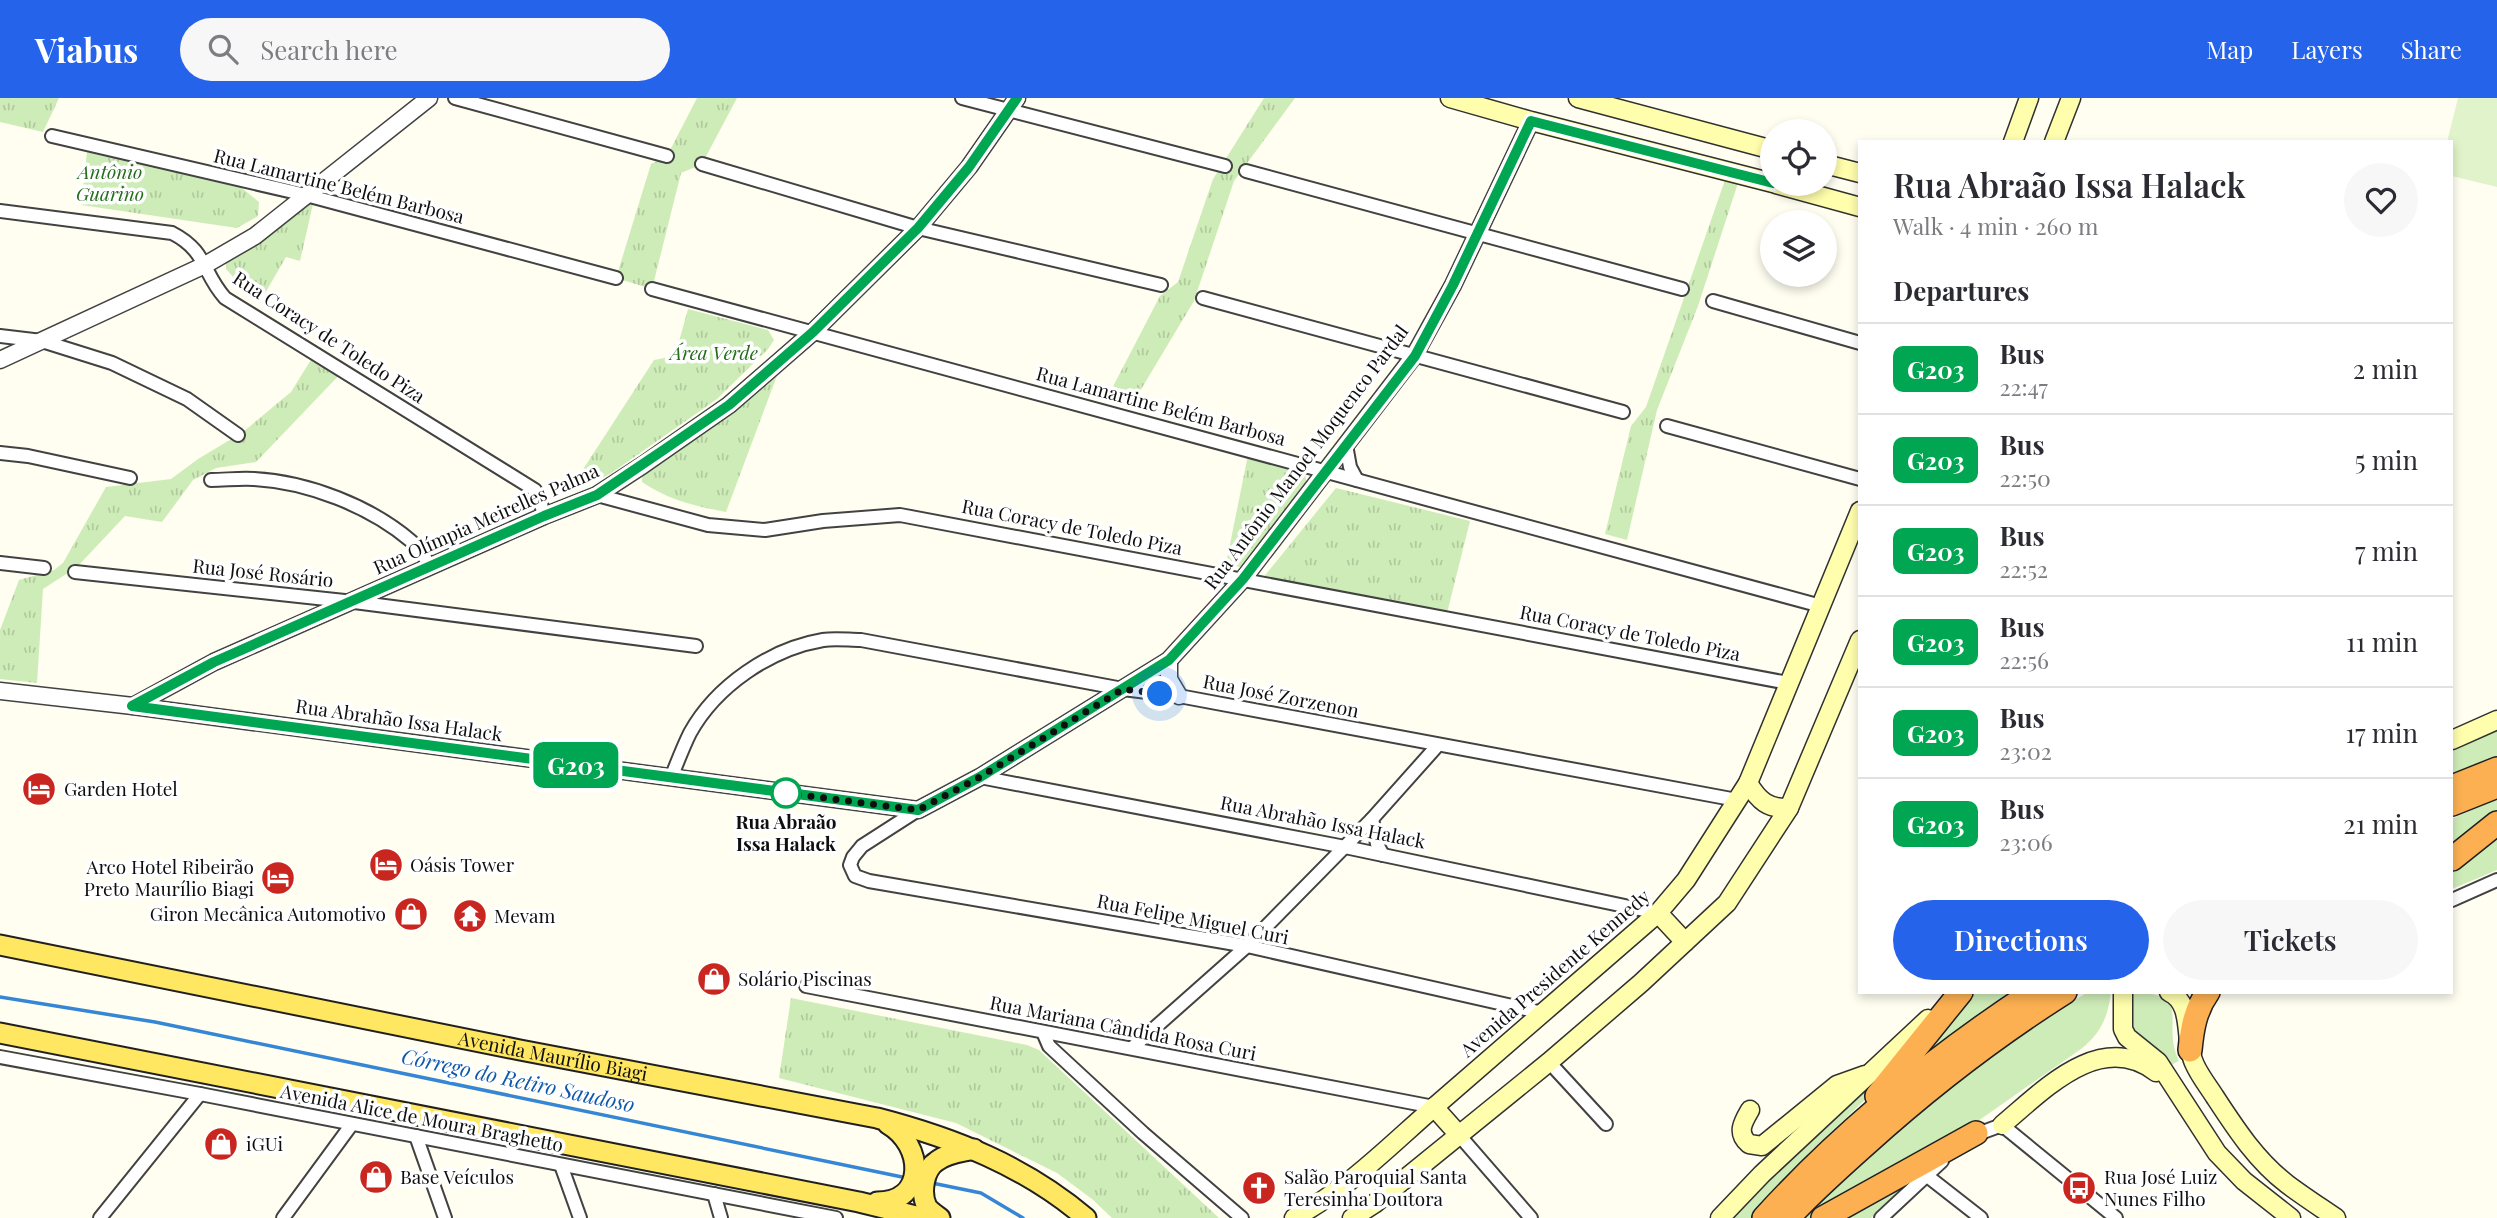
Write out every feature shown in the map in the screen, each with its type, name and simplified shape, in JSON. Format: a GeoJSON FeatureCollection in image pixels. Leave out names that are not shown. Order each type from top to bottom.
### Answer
{"type":"FeatureCollection","features":[{"type":"Feature","properties":{"kind":"highway"},"geometry":{"type":"LineString","coordinates":[[2453,787],[2497,769]]}},
{"type":"Feature","properties":{"kind":"highway"},"geometry":{"type":"LineString","coordinates":[[2453,804],[2497,786]]}},
{"type":"Feature","properties":{"kind":"highway"},"geometry":{"type":"LineString","coordinates":[[2453,858],[2497,824]]}},
{"type":"Feature","properties":{"kind":"highway"},"geometry":{"type":"LineString","coordinates":[[1776,1214],[1833,1141],[1887,1085],[1956,994]]}},
{"type":"Feature","properties":{"kind":"highway"},"geometry":{"type":"LineString","coordinates":[[1776,1214],[1880,1108],[1946,1055],[2031,994]]}},
{"type":"Feature","properties":{"kind":"highway"},"geometry":{"type":"LineString","coordinates":[[1776,1214],[1838,1169],[1959,1066],[2062,994]]}},
{"type":"Feature","properties":{"kind":"highway"},"geometry":{"type":"LineString","coordinates":[[2190,1050],[2192,1026],[2207,994]]}},
{"type":"Feature","properties":{"kind":"highway"},"geometry":{"type":"LineString","coordinates":[[1822,1218],[1976,1133]]}},
{"type":"Feature","properties":{"kind":"main road"},"geometry":{"type":"LineString","coordinates":[[1450,98],[1760,179]]}},
{"type":"Feature","properties":{"kind":"main road"},"geometry":{"type":"LineString","coordinates":[[1578,98],[1760,146]]}},
{"type":"Feature","properties":{"kind":"main road"},"geometry":{"type":"LineString","coordinates":[[2014,140],[2029,98]]}},
{"type":"Feature","properties":{"kind":"main road"},"geometry":{"type":"LineString","coordinates":[[2055,140],[2071,98]]}},
{"type":"Feature","properties":{"kind":"main road"},"geometry":{"type":"LineString","coordinates":[[1728,170],[1741,141]]}},
{"type":"Feature","properties":{"kind":"main road"},"geometry":{"type":"LineString","coordinates":[[1837,167],[1858,172]]}},
{"type":"Feature","properties":{"kind":"main road"},"geometry":{"type":"LineString","coordinates":[[1821,196],[1858,206]]}},
{"type":"Feature","properties":{"kind":"main road","name":"Avenida Presidente Kennedy"},"geometry":{"type":"LineString","coordinates":[[1294,1218],[1341,1188],[1379,1159],[1434,1107],[1658,913],[1686,880],[1748,783],[1821,606],[1856,532]]}},
{"type":"Feature","properties":{"kind":"main road"},"geometry":{"type":"LineString","coordinates":[[1352,1218],[1549,1062],[1727,903],[1789,808],[1858,645]]}},
{"type":"Feature","properties":{"kind":"main road"},"geometry":{"type":"LineString","coordinates":[[2453,740],[2497,720]]}},
{"type":"Feature","properties":{"kind":"main road"},"geometry":{"type":"LineString","coordinates":[[1748,783],[1761,801],[1774,809],[1789,808]]}},
{"type":"Feature","properties":{"kind":"main road"},"geometry":{"type":"LineString","coordinates":[[1658,913],[1685,942]]}},
{"type":"Feature","properties":{"kind":"main road","name":"Avenida Maurílio Biagi"},"geometry":{"type":"LineString","coordinates":[[0,945],[877,1118],[934,1133],[974,1149],[1025,1174],[1064,1199],[1086,1218]]}},
{"type":"Feature","properties":{"kind":"main road"},"geometry":{"type":"LineString","coordinates":[[1720,1218],[1762,1174],[1956,994]]}},
{"type":"Feature","properties":{"kind":"main road"},"geometry":{"type":"LineString","coordinates":[[2123,994],[2123,1030],[2127,1037],[2158,1062],[2217,1153],[2244,1181],[2291,1218]]}},
{"type":"Feature","properties":{"kind":"main road"},"geometry":{"type":"LineString","coordinates":[[2172,994],[2182,1001],[2194,1063],[2241,1138],[2263,1163],[2286,1183],[2336,1218]]}},
{"type":"Feature","properties":{"kind":"main road"},"geometry":{"type":"LineString","coordinates":[[0,1033],[859,1202],[924,1218]]}},
{"type":"Feature","properties":{"kind":"main road"},"geometry":{"type":"LineString","coordinates":[[2002,1125],[2066,1073],[2090,1061],[2103,1058],[2136,1060],[2177,1090]]}},
{"type":"Feature","properties":{"kind":"main road"},"geometry":{"type":"LineString","coordinates":[[1750,1110],[1741,1128],[1742,1136],[1749,1144],[1762,1146],[1837,1085],[1874,1071]]}},
{"type":"Feature","properties":{"kind":"main road"},"geometry":{"type":"LineString","coordinates":[[1434,1107],[1459,1135]]}},
{"type":"Feature","properties":{"kind":"main road"},"geometry":{"type":"LineString","coordinates":[[877,1118],[905,1137],[911,1148],[924,1161]]}},
{"type":"Feature","properties":{"kind":"main road"},"geometry":{"type":"LineString","coordinates":[[940,1218],[916,1192],[913,1177],[924,1161],[974,1149]]}},
{"type":"Feature","properties":{"kind":"main road"},"geometry":{"type":"LineString","coordinates":[[1379,1159],[1395,1167],[1398,1184]]}},
{"type":"Feature","properties":{"kind":"main road"},"geometry":{"type":"LineString","coordinates":[[859,1202],[891,1202],[916,1192]]}},
{"type":"Feature","properties":{"kind":"street"},"geometry":{"type":"LineString","coordinates":[[0,360],[205,265],[255,236],[429,98]]}},
{"type":"Feature","properties":{"kind":"street"},"geometry":{"type":"LineString","coordinates":[[455,98],[667,156]]}},
{"type":"Feature","properties":{"kind":"street"},"geometry":{"type":"LineString","coordinates":[[962,98],[1013,104],[1225,166]]}},
{"type":"Feature","properties":{"kind":"street","name":"Rua Olímpia Meirelles Palma"},"geometry":{"type":"LineString","coordinates":[[132,706],[214,662],[597,495],[729,405],[813,332],[918,228],[969,167],[1013,104]]}},
{"type":"Feature","properties":{"kind":"street","name":"Rua Antônio Manoel Moquenco Pardal"},"geometry":{"type":"LineString","coordinates":[[853,857],[862,846],[918,810],[980,777],[1169,660],[1243,579],[1415,356],[1531,121]]}},
{"type":"Feature","properties":{"kind":"street","name":"Rua Lamartine Belém Barbosa"},"geometry":{"type":"LineString","coordinates":[[52,136],[306,195],[616,278]]}},
{"type":"Feature","properties":{"kind":"street"},"geometry":{"type":"LineString","coordinates":[[702,164],[918,228],[1161,285]]}},
{"type":"Feature","properties":{"kind":"street"},"geometry":{"type":"LineString","coordinates":[[1246,171],[1682,289]]}},
{"type":"Feature","properties":{"kind":"street","name":"Rua Coracy de Toledo Piza"},"geometry":{"type":"LineString","coordinates":[[0,211],[172,233],[190,242],[215,287],[225,298],[535,490],[544,516]]}},
{"type":"Feature","properties":{"kind":"street","name":"Rua Lamartine Belém Barbosa"},"geometry":{"type":"LineString","coordinates":[[652,289],[1821,606]]}},
{"type":"Feature","properties":{"kind":"street"},"geometry":{"type":"LineString","coordinates":[[1203,298],[1623,412]]}},
{"type":"Feature","properties":{"kind":"street"},"geometry":{"type":"LineString","coordinates":[[1713,301],[1858,342]]}},
{"type":"Feature","properties":{"kind":"street"},"geometry":{"type":"LineString","coordinates":[[0,335],[42,341],[112,363],[177,394],[238,435]]}},
{"type":"Feature","properties":{"kind":"street"},"geometry":{"type":"LineString","coordinates":[[1667,426],[1858,478]]}},
{"type":"Feature","properties":{"kind":"street"},"geometry":{"type":"LineString","coordinates":[[1346,445],[1350,467],[1357,480]]}},
{"type":"Feature","properties":{"kind":"street"},"geometry":{"type":"LineString","coordinates":[[0,453],[28,456],[130,478]]}},
{"type":"Feature","properties":{"kind":"street"},"geometry":{"type":"LineString","coordinates":[[211,480],[254,479],[285,483],[360,508],[386,522],[413,543],[431,566]]}},
{"type":"Feature","properties":{"kind":"street","name":"Rua Coracy de Toledo Piza"},"geometry":{"type":"LineString","coordinates":[[597,495],[708,525],[765,530],[822,521],[900,514],[1788,683]]}},
{"type":"Feature","properties":{"kind":"street"},"geometry":{"type":"LineString","coordinates":[[0,563],[44,568]]}},
{"type":"Feature","properties":{"kind":"street","name":"Rua José Rosário"},"geometry":{"type":"LineString","coordinates":[[75,572],[354,602],[696,646]]}},
{"type":"Feature","properties":{"kind":"street","name":"Rua José Zorzenon"},"geometry":{"type":"LineString","coordinates":[[671,778],[690,733],[717,695],[752,669],[791,649],[825,639],[861,640],[1123,689],[1179,696],[1737,800]]}},
{"type":"Feature","properties":{"kind":"street"},"geometry":{"type":"LineString","coordinates":[[1169,660],[1169,679],[1179,696]]}},
{"type":"Feature","properties":{"kind":"street","name":"Rua Abrahão Issa Halack"},"geometry":{"type":"LineString","coordinates":[[0,691],[918,810]]}},
{"type":"Feature","properties":{"kind":"street"},"geometry":{"type":"LineString","coordinates":[[1132,1048],[1247,946],[1372,819],[1438,745]]}},
{"type":"Feature","properties":{"kind":"street","name":"Rua Abrahão Issa Halack"},"geometry":{"type":"LineString","coordinates":[[980,777],[1345,847],[1658,913]]}},
{"type":"Feature","properties":{"kind":"street"},"geometry":{"type":"LineString","coordinates":[[1372,819],[1383,855]]}},
{"type":"Feature","properties":{"kind":"street","name":"Rua Felipe Miguel Curi"},"geometry":{"type":"LineString","coordinates":[[853,857],[851,871],[860,878],[1247,946],[1543,1013]]}},
{"type":"Feature","properties":{"kind":"street"},"geometry":{"type":"LineString","coordinates":[[2453,900],[2497,880]]}},
{"type":"Feature","properties":{"kind":"street","name":"Rua Mariana Cândida Rosa Curi"},"geometry":{"type":"LineString","coordinates":[[806,986],[1434,1107]]}},
{"type":"Feature","properties":{"kind":"street"},"geometry":{"type":"LineString","coordinates":[[1043,1032],[1049,1046],[1143,1133],[1242,1218]]}},
{"type":"Feature","properties":{"kind":"street","name":"Avenida Alice de Moura Braghetto"},"geometry":{"type":"LineString","coordinates":[[0,1057],[836,1218]]}},
{"type":"Feature","properties":{"kind":"street"},"geometry":{"type":"LineString","coordinates":[[1549,1062],[1606,1124]]}},
{"type":"Feature","properties":{"kind":"street"},"geometry":{"type":"LineString","coordinates":[[100,1218],[200,1094]]}},
{"type":"Feature","properties":{"kind":"street"},"geometry":{"type":"LineString","coordinates":[[290,1215],[352,1124]]}},
{"type":"Feature","properties":{"kind":"street"},"geometry":{"type":"LineString","coordinates":[[1881,1218],[1976,1133],[2002,1125],[2116,1218]]}},
{"type":"Feature","properties":{"kind":"street"},"geometry":{"type":"LineString","coordinates":[[1459,1135],[1531,1218]]}},
{"type":"Feature","properties":{"kind":"street"},"geometry":{"type":"LineString","coordinates":[[416,1136],[445,1218]]}},
{"type":"Feature","properties":{"kind":"street"},"geometry":{"type":"LineString","coordinates":[[561,1165],[580,1218]]}},
{"type":"Feature","properties":{"kind":"street"},"geometry":{"type":"LineString","coordinates":[[1926,1175],[1981,1218]]}},
{"type":"Feature","properties":{"kind":"street"},"geometry":{"type":"LineString","coordinates":[[714,1194],[721,1218]]}},
{"type":"Feature","properties":{"kind":"green space"},"geometry":{"type":"Polygon","coordinates":[[[0,98],[59,98],[43,132],[0,122],[0,98]]]}},
{"type":"Feature","properties":{"kind":"green space"},"geometry":{"type":"Polygon","coordinates":[[[697,98],[737,98],[702,164],[681,173],[652,289],[616,278],[651,164],[667,156],[697,98]]]}},
{"type":"Feature","properties":{"kind":"green space"},"geometry":{"type":"Polygon","coordinates":[[[1264,98],[1295,98],[1234,181],[1194,301],[1131,406],[1106,400],[1160,296],[1178,282],[1213,179],[1264,98]]]}},
{"type":"Feature","properties":{"kind":"green space"},"geometry":{"type":"Polygon","coordinates":[[[2458,98],[2497,98],[2497,187],[2453,176],[2453,140],[2448,140],[2458,98]]]}},
{"type":"Feature","properties":{"kind":"green space","name":"Antônio Guarino"},"geometry":{"type":"Polygon","coordinates":[[[87,152],[237,184],[259,202],[258,216],[237,228],[81,205],[87,152]]]}},
{"type":"Feature","properties":{"kind":"green space"},"geometry":{"type":"Polygon","coordinates":[[[1725,180],[1738,183],[1698,306],[1657,410],[1627,540],[1605,534],[1631,426],[1646,407],[1725,180]]]}},
{"type":"Feature","properties":{"kind":"green space"},"geometry":{"type":"Polygon","coordinates":[[[305,203],[313,204],[300,261],[286,257],[264,295],[235,279],[226,269],[226,256],[305,203]]]}},
{"type":"Feature","properties":{"kind":"green space","name":"Área Verde"},"geometry":{"type":"Polygon","coordinates":[[[688,309],[768,330],[774,340],[717,399],[610,474],[592,483],[580,474],[654,360],[675,356],[688,309]]]}},
{"type":"Feature","properties":{"kind":"green space"},"geometry":{"type":"Polygon","coordinates":[[[317,350],[346,368],[256,462],[216,468],[193,480],[162,522],[125,516],[77,567],[43,589],[37,683],[0,679],[0,630],[19,580],[54,570],[63,563],[106,487],[171,479],[243,432],[291,392],[317,350]]]}},
{"type":"Feature","properties":{"kind":"green space"},"geometry":{"type":"Polygon","coordinates":[[[781,365],[726,512],[682,502],[642,482],[643,465],[781,365]]]}},
{"type":"Feature","properties":{"kind":"green space"},"geometry":{"type":"Polygon","coordinates":[[[1249,450],[1303,464],[1307,484],[1247,563],[1240,567],[1226,564],[1249,450]]]}},
{"type":"Feature","properties":{"kind":"green space"},"geometry":{"type":"Polygon","coordinates":[[[1336,488],[1470,521],[1446,617],[1258,584],[1336,488]]]}},
{"type":"Feature","properties":{"kind":"green space"},"geometry":{"type":"Polygon","coordinates":[[[2497,730],[2497,757],[2453,774],[2453,750],[2497,730]]]}},
{"type":"Feature","properties":{"kind":"green space"},"geometry":{"type":"Polygon","coordinates":[[[2497,798],[2497,813],[2453,847],[2453,819],[2497,798]]]}},
{"type":"Feature","properties":{"kind":"green space"},"geometry":{"type":"Polygon","coordinates":[[[2497,832],[2497,870],[2453,889],[2453,867],[2497,832]]]}},
{"type":"Feature","properties":{"kind":"green space"},"geometry":{"type":"Polygon","coordinates":[[[1969,994],[2013,994],[1917,1065],[1969,994]]]}},
{"type":"Feature","properties":{"kind":"green space"},"geometry":{"type":"Polygon","coordinates":[[[2085,994],[2111,994],[2102,1024],[2094,1037],[2081,1049],[1978,1121],[1811,1218],[1803,1218],[1868,1154],[1938,1095],[2049,1016],[2085,994]]]}},
{"type":"Feature","properties":{"kind":"green space"},"geometry":{"type":"Polygon","coordinates":[[[2125,994],[2152,994],[2162,997],[2169,1003],[2172,1011],[2174,1046],[2179,1061],[2169,1066],[2130,1032],[2125,994]]]}},
{"type":"Feature","properties":{"kind":"green space"},"geometry":{"type":"Polygon","coordinates":[[[791,998],[1027,1045],[1039,1050],[1219,1218],[1112,1218],[1057,1173],[956,1123],[779,1078],[791,998]]]}},
{"type":"Feature","properties":{"kind":"green space"},"geometry":{"type":"Polygon","coordinates":[[[1922,1028],[1870,1095],[1812,1150],[1810,1157],[1751,1218],[1728,1218],[1922,1028]]]}},
{"type":"Feature","properties":{"kind":"green space"},"geometry":{"type":"Polygon","coordinates":[[[1929,1166],[1871,1218],[1833,1218],[1929,1166]]]}},
{"type":"Feature","properties":{"kind":"waterway","name":"Córrego do Retiro Saudoso"},"geometry":{"type":"LineString","coordinates":[[0,997],[155,1022],[907,1178]]}},
{"type":"Feature","properties":{"kind":"waterway","name":"Córrego do Retiro Saudoso"},"geometry":{"type":"LineString","coordinates":[[932,1183],[981,1193],[1023,1218]]}},
{"type":"Feature","properties":{"kind":"bus line","name":"G203"},"geometry":{"type":"LineString","coordinates":[[1017,98],[969,167],[918,228],[813,332],[729,405],[665,449],[597,495],[214,662],[132,706],[918,810],[980,777],[1169,660],[1243,579],[1415,356],[1453,285],[1531,121],[1760,179]]}},
{"type":"Feature","properties":{"kind":"place","name":"Garden Hotel"},"geometry":{"type":"Point","coordinates":[39,789]}},
{"type":"Feature","properties":{"kind":"place","name":"Rua Abraão Issa Halack"},"geometry":{"type":"Point","coordinates":[786,793]}},
{"type":"Feature","properties":{"kind":"place","name":"Oásis Tower"},"geometry":{"type":"Point","coordinates":[386,865]}},
{"type":"Feature","properties":{"kind":"place","name":"Arco Hotel Ribeirão Preto Maurílio Biagi"},"geometry":{"type":"Point","coordinates":[278,878]}},
{"type":"Feature","properties":{"kind":"place","name":"Giron Mecânica Automotivo"},"geometry":{"type":"Point","coordinates":[411,914]}},
{"type":"Feature","properties":{"kind":"place","name":"Mevam"},"geometry":{"type":"Point","coordinates":[470,916]}},
{"type":"Feature","properties":{"kind":"place","name":"Solário Piscinas"},"geometry":{"type":"Point","coordinates":[714,979]}},
{"type":"Feature","properties":{"kind":"place","name":"iGUi"},"geometry":{"type":"Point","coordinates":[221,1144]}},
{"type":"Feature","properties":{"kind":"place","name":"Base Veículos"},"geometry":{"type":"Point","coordinates":[376,1177]}},
{"type":"Feature","properties":{"kind":"place","name":"Salão Paroquial Santa Teresinha Doutora"},"geometry":{"type":"Point","coordinates":[1259,1188]}},
{"type":"Feature","properties":{"kind":"place","name":"Rua José Luiz Nunes Filho"},"geometry":{"type":"Point","coordinates":[2079,1188]}},
{"type":"Feature","properties":{"kind":"route"},"geometry":{"type":"LineString","coordinates":[[786,793],[918,810],[980,777],[1123,689],[1160,694]]}}]}
